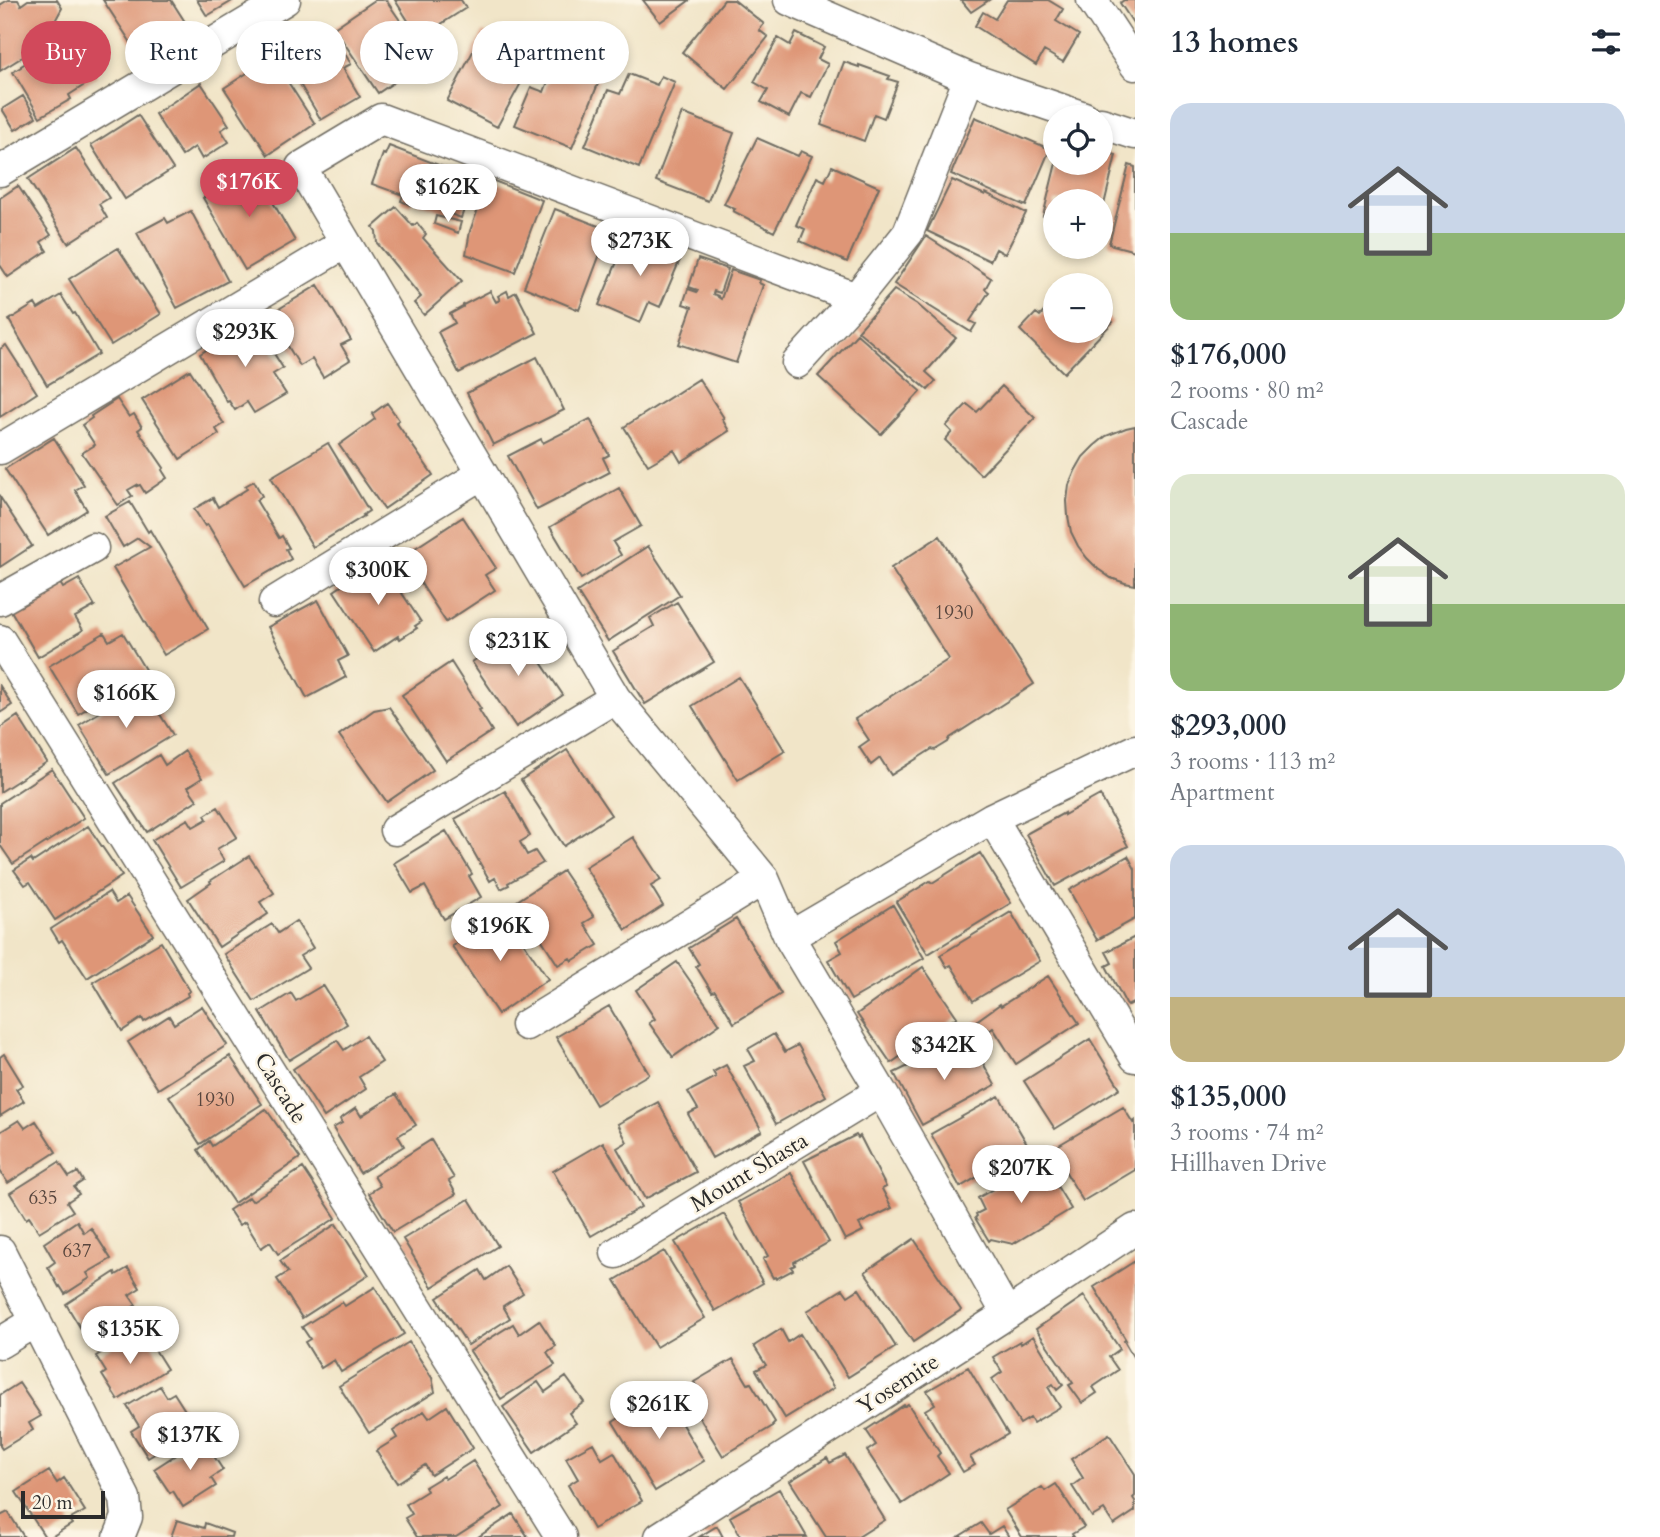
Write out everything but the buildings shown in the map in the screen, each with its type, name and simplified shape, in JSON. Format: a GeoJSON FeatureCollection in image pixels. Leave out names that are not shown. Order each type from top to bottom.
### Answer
{"type":"FeatureCollection","features":[{"type":"Feature","properties":{"kind":"street"},"geometry":{"type":"LineString","coordinates":[[3,162],[285,0]]}},
{"type":"Feature","properties":{"kind":"street"},"geometry":{"type":"LineString","coordinates":[[789,0],[969,78],[1049,105]]}},
{"type":"Feature","properties":{"kind":"street"},"geometry":{"type":"LineString","coordinates":[[1093,0],[1135,65]]}},
{"type":"Feature","properties":{"kind":"street"},"geometry":{"type":"LineString","coordinates":[[797,363],[856,298],[908,233],[969,78]]}},
{"type":"Feature","properties":{"kind":"street"},"geometry":{"type":"LineString","coordinates":[[856,298],[381,119],[301,167],[615,698],[764,879],[789,937],[881,1091],[1007,1314]]}},
{"type":"Feature","properties":{"kind":"street"},"geometry":{"type":"LineString","coordinates":[[1113,127],[1135,135]]}},
{"type":"Feature","properties":{"kind":"street"},"geometry":{"type":"LineString","coordinates":[[0,449],[345,243]]}},
{"type":"Feature","properties":{"kind":"street"},"geometry":{"type":"LineString","coordinates":[[274,602],[482,474]]}},
{"type":"Feature","properties":{"kind":"street"},"geometry":{"type":"LineString","coordinates":[[0,600],[93,548]]}},
{"type":"Feature","properties":{"kind":"street","name":"Cascade"},"geometry":{"type":"LineString","coordinates":[[0,640],[561,1537]]}},
{"type":"Feature","properties":{"kind":"street"},"geometry":{"type":"LineString","coordinates":[[395,830],[615,698]]}},
{"type":"Feature","properties":{"kind":"street"},"geometry":{"type":"LineString","coordinates":[[789,937],[992,818],[1135,750]]}},
{"type":"Feature","properties":{"kind":"street"},"geometry":{"type":"LineString","coordinates":[[992,818],[1135,1057]]}},
{"type":"Feature","properties":{"kind":"street"},"geometry":{"type":"LineString","coordinates":[[526,1025],[764,879]]}},
{"type":"Feature","properties":{"kind":"street","name":"Mount Shasta"},"geometry":{"type":"LineString","coordinates":[[616,1253],[881,1091]]}},
{"type":"Feature","properties":{"kind":"street","name":"Yosemite"},"geometry":{"type":"LineString","coordinates":[[660,1537],[1135,1229]]}},
{"type":"Feature","properties":{"kind":"street"},"geometry":{"type":"LineString","coordinates":[[0,1251],[125,1498],[127,1517],[119,1537]]}},
{"type":"Feature","properties":{"kind":"street"},"geometry":{"type":"LineString","coordinates":[[0,1343],[36,1321]]}}]}
